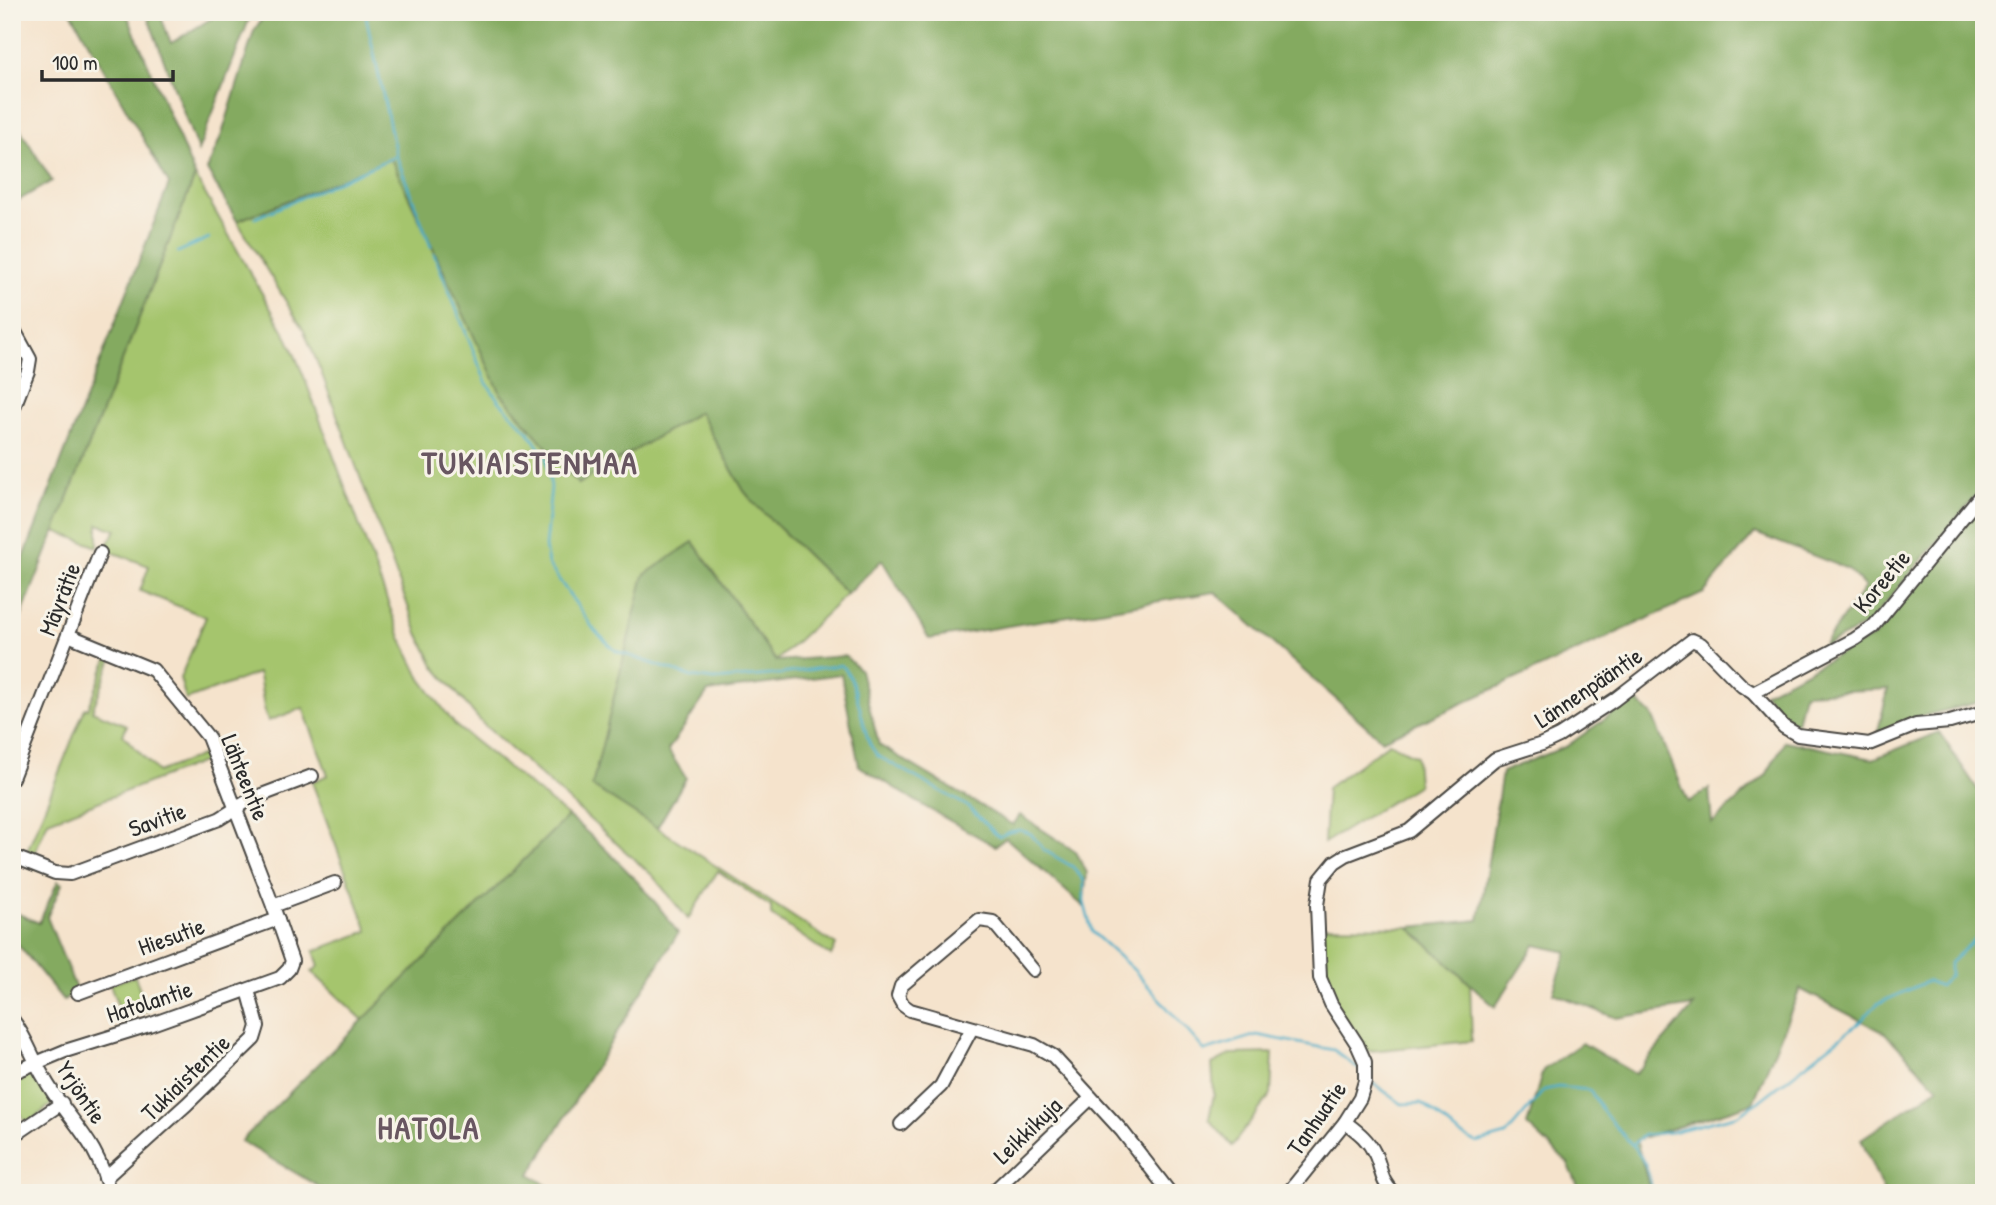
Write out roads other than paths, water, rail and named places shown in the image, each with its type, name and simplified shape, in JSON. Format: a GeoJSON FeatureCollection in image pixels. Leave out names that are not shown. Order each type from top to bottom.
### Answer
{"type":"FeatureCollection","features":[{"type":"Feature","properties":{"kind":"street"},"geometry":{"type":"LineString","coordinates":[[12,326],[30,359],[12,412]]}},
{"type":"Feature","properties":{"kind":"street","name":"Koreetie"},"geometry":{"type":"LineString","coordinates":[[1753,694],[1855,639],[1872,627],[1984,491]]}},
{"type":"Feature","properties":{"kind":"street","name":"Mäyrätie"},"geometry":{"type":"LineString","coordinates":[[12,778],[100,553]]}},
{"type":"Feature","properties":{"kind":"street","name":"Lähteentie"},"geometry":{"type":"LineString","coordinates":[[68,635],[143,665],[161,677],[211,741],[292,961]]}},
{"type":"Feature","properties":{"kind":"street","name":"Lännenpääntie"},"geometry":{"type":"LineString","coordinates":[[1365,1062],[1357,1044],[1331,1004],[1320,978],[1317,905],[1321,879],[1335,862],[1346,855],[1409,831],[1495,758],[1559,736],[1614,700],[1692,640],[1701,644],[1753,694]]}},
{"type":"Feature","properties":{"kind":"street"},"geometry":{"type":"LineString","coordinates":[[1753,694],[1784,727],[1798,734],[1856,743],[1869,744],[1916,725],[1950,722],[1984,712]]}},
{"type":"Feature","properties":{"kind":"street","name":"Savitie"},"geometry":{"type":"LineString","coordinates":[[12,856],[55,873],[70,874],[219,819],[251,799],[312,776]]}},
{"type":"Feature","properties":{"kind":"street"},"geometry":{"type":"LineString","coordinates":[[273,906],[335,883]]}},
{"type":"Feature","properties":{"kind":"street","name":"Hiesutie"},"geometry":{"type":"LineString","coordinates":[[78,993],[278,919]]}},
{"type":"Feature","properties":{"kind":"street"},"geometry":{"type":"LineString","coordinates":[[1033,970],[993,922],[979,920],[899,989],[898,998],[906,1008],[1040,1047],[1053,1056],[1122,1131],[1161,1190]]}},
{"type":"Feature","properties":{"kind":"street","name":"Hatolantie"},"geometry":{"type":"LineString","coordinates":[[12,1073],[35,1057],[149,1025],[248,990],[284,975],[292,961]]}},
{"type":"Feature","properties":{"kind":"street","name":"Tukiaistentie"},"geometry":{"type":"LineString","coordinates":[[106,1178],[178,1113],[254,1038],[258,1026],[248,990]]}},
{"type":"Feature","properties":{"kind":"street","name":"Yrjöntie"},"geometry":{"type":"LineString","coordinates":[[12,1019],[35,1057],[42,1076],[93,1148],[106,1178],[109,1193]]}},
{"type":"Feature","properties":{"kind":"street"},"geometry":{"type":"LineString","coordinates":[[901,1124],[942,1086],[972,1028]]}},
{"type":"Feature","properties":{"kind":"street","name":"Tanhuatie"},"geometry":{"type":"LineString","coordinates":[[1288,1193],[1345,1122],[1360,1098],[1364,1087],[1365,1062]]}},
{"type":"Feature","properties":{"kind":"street","name":"Leikkikuja"},"geometry":{"type":"LineString","coordinates":[[992,1193],[1091,1098]]}},
{"type":"Feature","properties":{"kind":"street"},"geometry":{"type":"LineString","coordinates":[[12,1137],[62,1103]]}},
{"type":"Feature","properties":{"kind":"street"},"geometry":{"type":"LineString","coordinates":[[1345,1122],[1367,1140],[1377,1158],[1384,1182],[1394,1193]]}},
{"type":"Feature","properties":{"kind":"waterway"},"geometry":{"type":"LineString","coordinates":[[365,12],[396,155],[431,247]]}},
{"type":"Feature","properties":{"kind":"waterway"},"geometry":{"type":"LineString","coordinates":[[255,218],[396,156]]}},
{"type":"Feature","properties":{"kind":"waterway"},"geometry":{"type":"LineString","coordinates":[[178,252],[209,238]]}},
{"type":"Feature","properties":{"kind":"waterway"},"geometry":{"type":"LineString","coordinates":[[434,254],[486,382],[499,401],[527,430],[546,458],[551,487],[545,546],[548,564],[595,631],[616,651],[692,677],[714,680],[841,665],[851,679],[869,742],[878,756],[967,806],[999,837],[1020,830],[1031,834],[1044,850],[1073,867],[1084,881],[1084,902],[1092,932],[1134,970],[1205,1051],[1257,1035],[1334,1050],[1361,1071]]}},
{"type":"Feature","properties":{"kind":"waterway"},"geometry":{"type":"LineString","coordinates":[[1633,1144],[1644,1135],[1672,1132],[1738,1115],[1860,1022],[1877,1004],[1928,981],[1940,986],[1950,975],[1950,963],[1984,931]]}},
{"type":"Feature","properties":{"kind":"waterway"},"geometry":{"type":"LineString","coordinates":[[1373,1083],[1402,1104],[1421,1103],[1459,1134],[1477,1143],[1506,1135],[1544,1090],[1558,1087],[1590,1090],[1605,1115],[1643,1160],[1652,1193]]}},
{"type":"Feature","properties":{"kind":"district","name":"TUKIAISTENMAA"},"geometry":{"type":"Point","coordinates":[530,462]}},
{"type":"Feature","properties":{"kind":"district","name":"HATOLA"},"geometry":{"type":"Point","coordinates":[429,1127]}}]}
